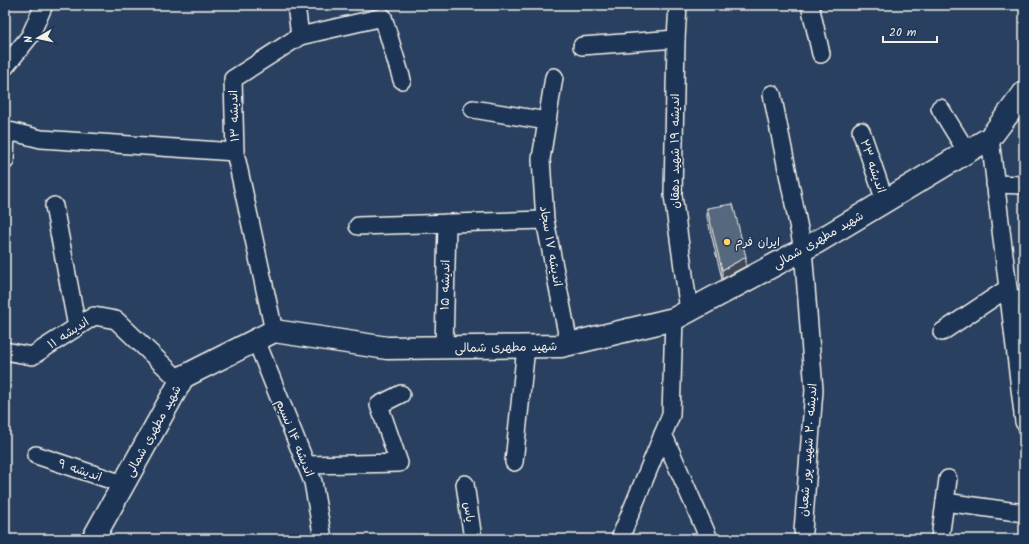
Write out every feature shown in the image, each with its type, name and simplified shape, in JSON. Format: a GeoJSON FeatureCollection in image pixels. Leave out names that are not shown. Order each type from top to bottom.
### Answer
{"type":"FeatureCollection","features":[{"type":"Feature","properties":{"kind":"main road","name":"شهید مطهری شمالی"},"geometry":{"type":"LineString","coordinates":[[93,539],[183,377],[265,336],[387,348],[561,346],[681,315],[803,250],[990,138],[1024,93]]}},
{"type":"Feature","properties":{"kind":"street"},"geometry":{"type":"LineString","coordinates":[[5,67],[30,36],[44,5]]}},
{"type":"Feature","properties":{"kind":"street"},"geometry":{"type":"LineString","coordinates":[[296,5],[300,36]]}},
{"type":"Feature","properties":{"kind":"street","name":"اندیشه ۱۹ شهید دهقان"},"geometry":{"type":"LineString","coordinates":[[620,539],[671,415],[681,315],[673,195],[678,5]]}},
{"type":"Feature","properties":{"kind":"street"},"geometry":{"type":"LineString","coordinates":[[810,5],[821,54]]}},
{"type":"Feature","properties":{"kind":"street","name":"اندیشه ۱۳"},"geometry":{"type":"LineString","coordinates":[[265,336],[235,152],[233,79],[300,36],[383,17],[402,80]]}},
{"type":"Feature","properties":{"kind":"street"},"geometry":{"type":"LineString","coordinates":[[582,46],[676,39]]}},
{"type":"Feature","properties":{"kind":"street","name":"اندیشه ۱۷ سجاد"},"geometry":{"type":"LineString","coordinates":[[554,77],[541,158],[544,220],[569,344]]}},
{"type":"Feature","properties":{"kind":"street","name":"اندیشه ۲۰ شهید پور شعبان"},"geometry":{"type":"LineString","coordinates":[[772,94],[803,250],[814,390],[803,531]]}},
{"type":"Feature","properties":{"kind":"street"},"geometry":{"type":"LineString","coordinates":[[940,108],[967,152]]}},
{"type":"Feature","properties":{"kind":"street"},"geometry":{"type":"LineString","coordinates":[[473,109],[547,121]]}},
{"type":"Feature","properties":{"kind":"street"},"geometry":{"type":"LineString","coordinates":[[5,161],[6,131],[41,139],[235,152]]}},
{"type":"Feature","properties":{"kind":"street","name":"اندیشه ۲۳"},"geometry":{"type":"LineString","coordinates":[[861,131],[885,201]]}},
{"type":"Feature","properties":{"kind":"street"},"geometry":{"type":"LineString","coordinates":[[990,138],[995,184],[1014,295],[1024,422]]}},
{"type":"Feature","properties":{"kind":"street"},"geometry":{"type":"LineString","coordinates":[[995,184],[1024,185]]}},
{"type":"Feature","properties":{"kind":"street"},"geometry":{"type":"LineString","coordinates":[[54,206],[77,327]]}},
{"type":"Feature","properties":{"kind":"street"},"geometry":{"type":"LineString","coordinates":[[358,226],[544,220]]}},
{"type":"Feature","properties":{"kind":"street","name":"اندیشه ۱۵"},"geometry":{"type":"LineString","coordinates":[[444,348],[447,223]]}},
{"type":"Feature","properties":{"kind":"street"},"geometry":{"type":"LineString","coordinates":[[942,332],[1014,295]]}},
{"type":"Feature","properties":{"kind":"street","name":"اندیشه ۱۱"},"geometry":{"type":"LineString","coordinates":[[5,351],[32,356],[94,316],[116,320],[181,382]]}},
{"type":"Feature","properties":{"kind":"street","name":"اندیشه ۱۴ نسیم"},"geometry":{"type":"LineString","coordinates":[[265,336],[306,465],[313,482],[323,539]]}},
{"type":"Feature","properties":{"kind":"street"},"geometry":{"type":"LineString","coordinates":[[514,462],[526,346]]}},
{"type":"Feature","properties":{"kind":"street"},"geometry":{"type":"LineString","coordinates":[[306,465],[399,463],[379,405],[401,394]]}},
{"type":"Feature","properties":{"kind":"street"},"geometry":{"type":"LineString","coordinates":[[663,434],[709,539]]}},
{"type":"Feature","properties":{"kind":"street","name":"اندیشه ۹"},"geometry":{"type":"LineString","coordinates":[[36,455],[123,484]]}},
{"type":"Feature","properties":{"kind":"street"},"geometry":{"type":"LineString","coordinates":[[940,538],[948,479]]}},
{"type":"Feature","properties":{"kind":"street","name":"یاس"},"geometry":{"type":"LineString","coordinates":[[465,484],[473,539]]}},
{"type":"Feature","properties":{"kind":"street"},"geometry":{"type":"LineString","coordinates":[[945,502],[1024,513]]}},
{"type":"Feature","properties":{"kind":"building","name":"ایران فرم"},"geometry":{"type":"Polygon","coordinates":[[[733,204],[746,257],[722,270],[707,208],[733,204]]]}},
{"type":"Feature","properties":{"kind":"place","name":"ایران فرم"},"geometry":{"type":"Point","coordinates":[727,242]}}]}
